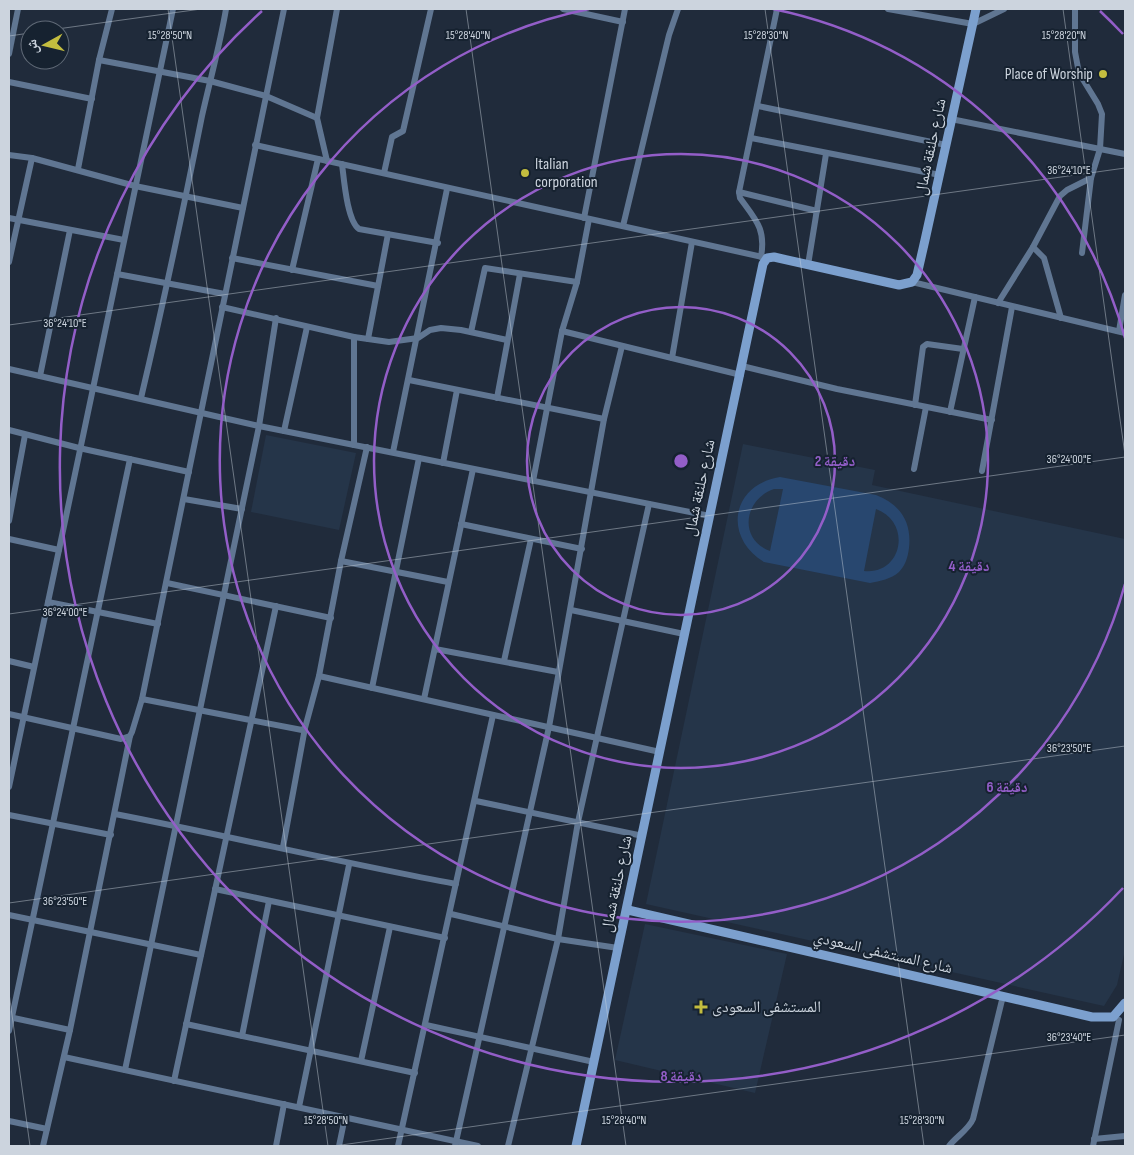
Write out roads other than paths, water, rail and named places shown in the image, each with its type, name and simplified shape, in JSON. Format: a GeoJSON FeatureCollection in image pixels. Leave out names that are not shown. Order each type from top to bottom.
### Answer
{"type":"FeatureCollection","features":[{"type":"Feature","properties":{"kind":"street"},"geometry":{"type":"LineString","coordinates":[[9,54],[18,9]]}},
{"type":"Feature","properties":{"kind":"street"},"geometry":{"type":"LineString","coordinates":[[78,170],[99,60],[112,9]]}},
{"type":"Feature","properties":{"kind":"street"},"geometry":{"type":"LineString","coordinates":[[9,787],[159,71],[174,9]]}},
{"type":"Feature","properties":{"kind":"street"},"geometry":{"type":"LineString","coordinates":[[141,398],[168,284],[210,80],[220,46],[226,9]]}},
{"type":"Feature","properties":{"kind":"street"},"geometry":{"type":"LineString","coordinates":[[43,1146],[70,1030],[130,736],[142,699],[167,583],[284,9]]}},
{"type":"Feature","properties":{"kind":"street"},"geometry":{"type":"LineString","coordinates":[[327,161],[317,118],[337,9]]}},
{"type":"Feature","properties":{"kind":"street"},"geometry":{"type":"LineString","coordinates":[[384,174],[392,137],[403,131],[431,9]]}},
{"type":"Feature","properties":{"kind":"street"},"geometry":{"type":"LineString","coordinates":[[563,9],[623,22]]}},
{"type":"Feature","properties":{"kind":"street"},"geometry":{"type":"LineString","coordinates":[[532,480],[562,331],[577,282],[586,218],[625,9]]}},
{"type":"Feature","properties":{"kind":"street"},"geometry":{"type":"LineString","coordinates":[[623,226],[669,34],[678,9]]}},
{"type":"Feature","properties":{"kind":"street"},"geometry":{"type":"LineString","coordinates":[[764,258],[762,231],[740,198],[739,192],[778,9]]}},
{"type":"Feature","properties":{"kind":"street"},"geometry":{"type":"LineString","coordinates":[[888,9],[973,24],[1004,9]]}},
{"type":"Feature","properties":{"kind":"street","name":"شارع حلنقة شمال"},"geometry":{"type":"LineString","coordinates":[[912,282],[917,274],[976,9]]}},
{"type":"Feature","properties":{"kind":"street"},"geometry":{"type":"LineString","coordinates":[[1075,9],[1075,52],[1079,73],[1102,114],[1100,148],[1091,178],[1082,252]]}},
{"type":"Feature","properties":{"kind":"street"},"geometry":{"type":"LineString","coordinates":[[99,60],[210,80],[266,96],[317,118]]}},
{"type":"Feature","properties":{"kind":"street"},"geometry":{"type":"LineString","coordinates":[[9,82],[92,100]]}},
{"type":"Feature","properties":{"kind":"street"},"geometry":{"type":"LineString","coordinates":[[758,106],[946,145]]}},
{"type":"Feature","properties":{"kind":"street"},"geometry":{"type":"LineString","coordinates":[[951,119],[1125,154]]}},
{"type":"Feature","properties":{"kind":"street"},"geometry":{"type":"LineString","coordinates":[[751,138],[940,175]]}},
{"type":"Feature","properties":{"kind":"street"},"geometry":{"type":"LineString","coordinates":[[255,145],[764,258],[778,258],[899,285],[912,282],[1122,332],[1125,295]]}},
{"type":"Feature","properties":{"kind":"street"},"geometry":{"type":"LineString","coordinates":[[808,265],[826,154]]}},
{"type":"Feature","properties":{"kind":"street"},"geometry":{"type":"LineString","coordinates":[[9,155],[32,158],[135,186],[243,208]]}},
{"type":"Feature","properties":{"kind":"street"},"geometry":{"type":"LineString","coordinates":[[9,262],[32,158]]}},
{"type":"Feature","properties":{"kind":"street"},"geometry":{"type":"LineString","coordinates":[[292,270],[318,159]]}},
{"type":"Feature","properties":{"kind":"street"},"geometry":{"type":"LineString","coordinates":[[342,164],[351,216],[355,226],[438,243]]}},
{"type":"Feature","properties":{"kind":"street"},"geometry":{"type":"LineString","coordinates":[[998,303],[1033,247],[1060,196],[1067,190],[1091,178]]}},
{"type":"Feature","properties":{"kind":"street"},"geometry":{"type":"LineString","coordinates":[[393,452],[438,243],[447,189]]}},
{"type":"Feature","properties":{"kind":"street"},"geometry":{"type":"LineString","coordinates":[[739,192],[817,210]]}},
{"type":"Feature","properties":{"kind":"street"},"geometry":{"type":"LineString","coordinates":[[9,218],[124,240]]}},
{"type":"Feature","properties":{"kind":"street"},"geometry":{"type":"LineString","coordinates":[[40,376],[70,230]]}},
{"type":"Feature","properties":{"kind":"street"},"geometry":{"type":"LineString","coordinates":[[368,339],[388,234]]}},
{"type":"Feature","properties":{"kind":"street"},"geometry":{"type":"LineString","coordinates":[[672,358],[692,242]]}},
{"type":"Feature","properties":{"kind":"street"},"geometry":{"type":"LineString","coordinates":[[1033,247],[1044,258],[1061,318]]}},
{"type":"Feature","properties":{"kind":"street"},"geometry":{"type":"LineString","coordinates":[[232,258],[378,286]]}},
{"type":"Feature","properties":{"kind":"street","name":"شارع حلنقة شمال"},"geometry":{"type":"LineString","coordinates":[[576,1146],[618,948],[628,910],[684,634],[742,370],[764,258]]}},
{"type":"Feature","properties":{"kind":"street"},"geometry":{"type":"LineString","coordinates":[[471,332],[485,268],[577,282]]}},
{"type":"Feature","properties":{"kind":"street"},"geometry":{"type":"LineString","coordinates":[[117,274],[225,294]]}},
{"type":"Feature","properties":{"kind":"street"},"geometry":{"type":"LineString","coordinates":[[497,398],[520,274]]}},
{"type":"Feature","properties":{"kind":"street"},"geometry":{"type":"LineString","coordinates":[[950,412],[975,297]]}},
{"type":"Feature","properties":{"kind":"street"},"geometry":{"type":"LineString","coordinates":[[982,471],[1012,306]]}},
{"type":"Feature","properties":{"kind":"street"},"geometry":{"type":"LineString","coordinates":[[222,307],[354,337],[389,342],[418,338],[430,330],[441,328],[507,340]]}},
{"type":"Feature","properties":{"kind":"street"},"geometry":{"type":"LineString","coordinates":[[125,1070],[259,426],[276,318]]}},
{"type":"Feature","properties":{"kind":"street"},"geometry":{"type":"LineString","coordinates":[[284,431],[307,327]]}},
{"type":"Feature","properties":{"kind":"street"},"geometry":{"type":"LineString","coordinates":[[562,331],[672,358],[742,370],[992,420]]}},
{"type":"Feature","properties":{"kind":"street"},"geometry":{"type":"LineString","coordinates":[[354,337],[354,445]]}},
{"type":"Feature","properties":{"kind":"street"},"geometry":{"type":"LineString","coordinates":[[915,405],[922,347],[927,344],[963,349]]}},
{"type":"Feature","properties":{"kind":"street"},"geometry":{"type":"LineString","coordinates":[[455,1144],[549,727],[604,419],[622,346]]}},
{"type":"Feature","properties":{"kind":"street"},"geometry":{"type":"LineString","coordinates":[[9,369],[259,426],[710,516]]}},
{"type":"Feature","properties":{"kind":"street"},"geometry":{"type":"LineString","coordinates":[[409,380],[604,419]]}},
{"type":"Feature","properties":{"kind":"street"},"geometry":{"type":"LineString","coordinates":[[443,463],[457,390]]}},
{"type":"Feature","properties":{"kind":"street"},"geometry":{"type":"LineString","coordinates":[[914,469],[926,408]]}},
{"type":"Feature","properties":{"kind":"street"},"geometry":{"type":"LineString","coordinates":[[9,430],[189,472]]}},
{"type":"Feature","properties":{"kind":"street"},"geometry":{"type":"LineString","coordinates":[[9,521],[25,435]]}},
{"type":"Feature","properties":{"kind":"street"},"geometry":{"type":"LineString","coordinates":[[283,847],[305,728],[319,676],[341,560],[367,447]]}},
{"type":"Feature","properties":{"kind":"street"},"geometry":{"type":"LineString","coordinates":[[372,688],[420,458]]}},
{"type":"Feature","properties":{"kind":"street"},"geometry":{"type":"LineString","coordinates":[[9,1031],[10,1017],[33,920],[130,459]]}},
{"type":"Feature","properties":{"kind":"street"},"geometry":{"type":"LineString","coordinates":[[424,700],[473,469]]}},
{"type":"Feature","properties":{"kind":"street"},"geometry":{"type":"LineString","coordinates":[[184,499],[242,509]]}},
{"type":"Feature","properties":{"kind":"street"},"geometry":{"type":"LineString","coordinates":[[508,1146],[558,939],[578,822],[649,504]]}},
{"type":"Feature","properties":{"kind":"street"},"geometry":{"type":"LineString","coordinates":[[461,524],[582,549]]}},
{"type":"Feature","properties":{"kind":"street"},"geometry":{"type":"LineString","coordinates":[[504,661],[531,539]]}},
{"type":"Feature","properties":{"kind":"street"},"geometry":{"type":"LineString","coordinates":[[9,540],[59,550]]}},
{"type":"Feature","properties":{"kind":"street"},"geometry":{"type":"LineString","coordinates":[[341,560],[448,582]]}},
{"type":"Feature","properties":{"kind":"street"},"geometry":{"type":"LineString","coordinates":[[167,583],[331,618]]}},
{"type":"Feature","properties":{"kind":"street"},"geometry":{"type":"LineString","coordinates":[[48,602],[158,624]]}},
{"type":"Feature","properties":{"kind":"street"},"geometry":{"type":"LineString","coordinates":[[174,1080],[276,606]]}},
{"type":"Feature","properties":{"kind":"street"},"geometry":{"type":"LineString","coordinates":[[571,610],[684,634]]}},
{"type":"Feature","properties":{"kind":"street"},"geometry":{"type":"LineString","coordinates":[[435,650],[558,672]]}},
{"type":"Feature","properties":{"kind":"street"},"geometry":{"type":"LineString","coordinates":[[9,662],[34,667]]}},
{"type":"Feature","properties":{"kind":"street"},"geometry":{"type":"LineString","coordinates":[[319,676],[660,752]]}},
{"type":"Feature","properties":{"kind":"street"},"geometry":{"type":"LineString","coordinates":[[142,699],[252,719],[298,730],[305,728]]}},
{"type":"Feature","properties":{"kind":"street"},"geometry":{"type":"LineString","coordinates":[[9,714],[121,739],[130,736]]}},
{"type":"Feature","properties":{"kind":"street"},"geometry":{"type":"LineString","coordinates":[[398,1146],[476,801],[493,715]]}},
{"type":"Feature","properties":{"kind":"street"},"geometry":{"type":"LineString","coordinates":[[476,801],[643,836]]}},
{"type":"Feature","properties":{"kind":"street"},"geometry":{"type":"LineString","coordinates":[[115,814],[283,847],[349,865],[456,884]]}},
{"type":"Feature","properties":{"kind":"street"},"geometry":{"type":"LineString","coordinates":[[9,815],[110,835]]}},
{"type":"Feature","properties":{"kind":"street"},"geometry":{"type":"LineString","coordinates":[[299,1107],[340,916],[349,865]]}},
{"type":"Feature","properties":{"kind":"street"},"geometry":{"type":"LineString","coordinates":[[215,890],[445,938]]}},
{"type":"Feature","properties":{"kind":"street"},"geometry":{"type":"LineString","coordinates":[[242,1036],[269,901]]}},
{"type":"Feature","properties":{"kind":"street","name":"شارع المستشفى السعودي"},"geometry":{"type":"LineString","coordinates":[[628,910],[1092,1017],[1119,1020]]}},
{"type":"Feature","properties":{"kind":"street"},"geometry":{"type":"LineString","coordinates":[[450,914],[558,939],[618,948]]}},
{"type":"Feature","properties":{"kind":"street"},"geometry":{"type":"LineString","coordinates":[[9,915],[201,955]]}},
{"type":"Feature","properties":{"kind":"street"},"geometry":{"type":"LineString","coordinates":[[361,1061],[390,927]]}},
{"type":"Feature","properties":{"kind":"street"},"geometry":{"type":"LineString","coordinates":[[949,1146],[956,1136],[972,1123],[1003,996]]}},
{"type":"Feature","properties":{"kind":"street"},"geometry":{"type":"LineString","coordinates":[[1125,1003],[1119,1020],[1094,1143],[1125,1136]]}},
{"type":"Feature","properties":{"kind":"street"},"geometry":{"type":"LineString","coordinates":[[10,1017],[70,1030]]}},
{"type":"Feature","properties":{"kind":"street"},"geometry":{"type":"LineString","coordinates":[[186,1024],[415,1073]]}},
{"type":"Feature","properties":{"kind":"street"},"geometry":{"type":"LineString","coordinates":[[426,1025],[594,1062]]}},
{"type":"Feature","properties":{"kind":"street"},"geometry":{"type":"LineString","coordinates":[[64,1057],[345,1117],[455,1144],[478,1146]]}},
{"type":"Feature","properties":{"kind":"street"},"geometry":{"type":"LineString","coordinates":[[276,1146],[284,1104]]}},
{"type":"Feature","properties":{"kind":"street"},"geometry":{"type":"LineString","coordinates":[[339,1146],[345,1117]]}},
{"type":"Feature","properties":{"kind":"street"},"geometry":{"type":"LineString","coordinates":[[9,1121],[47,1130]]}},
{"type":"Feature","properties":{"kind":"place","name":"Place of Worship"},"geometry":{"type":"Point","coordinates":[1103,74]}},
{"type":"Feature","properties":{"kind":"place","name":"Italian corporation"},"geometry":{"type":"Point","coordinates":[525,173]}},
{"type":"Feature","properties":{"kind":"place","name":"المستشفى السعودى"},"geometry":{"type":"Point","coordinates":[701,1007]}}]}
